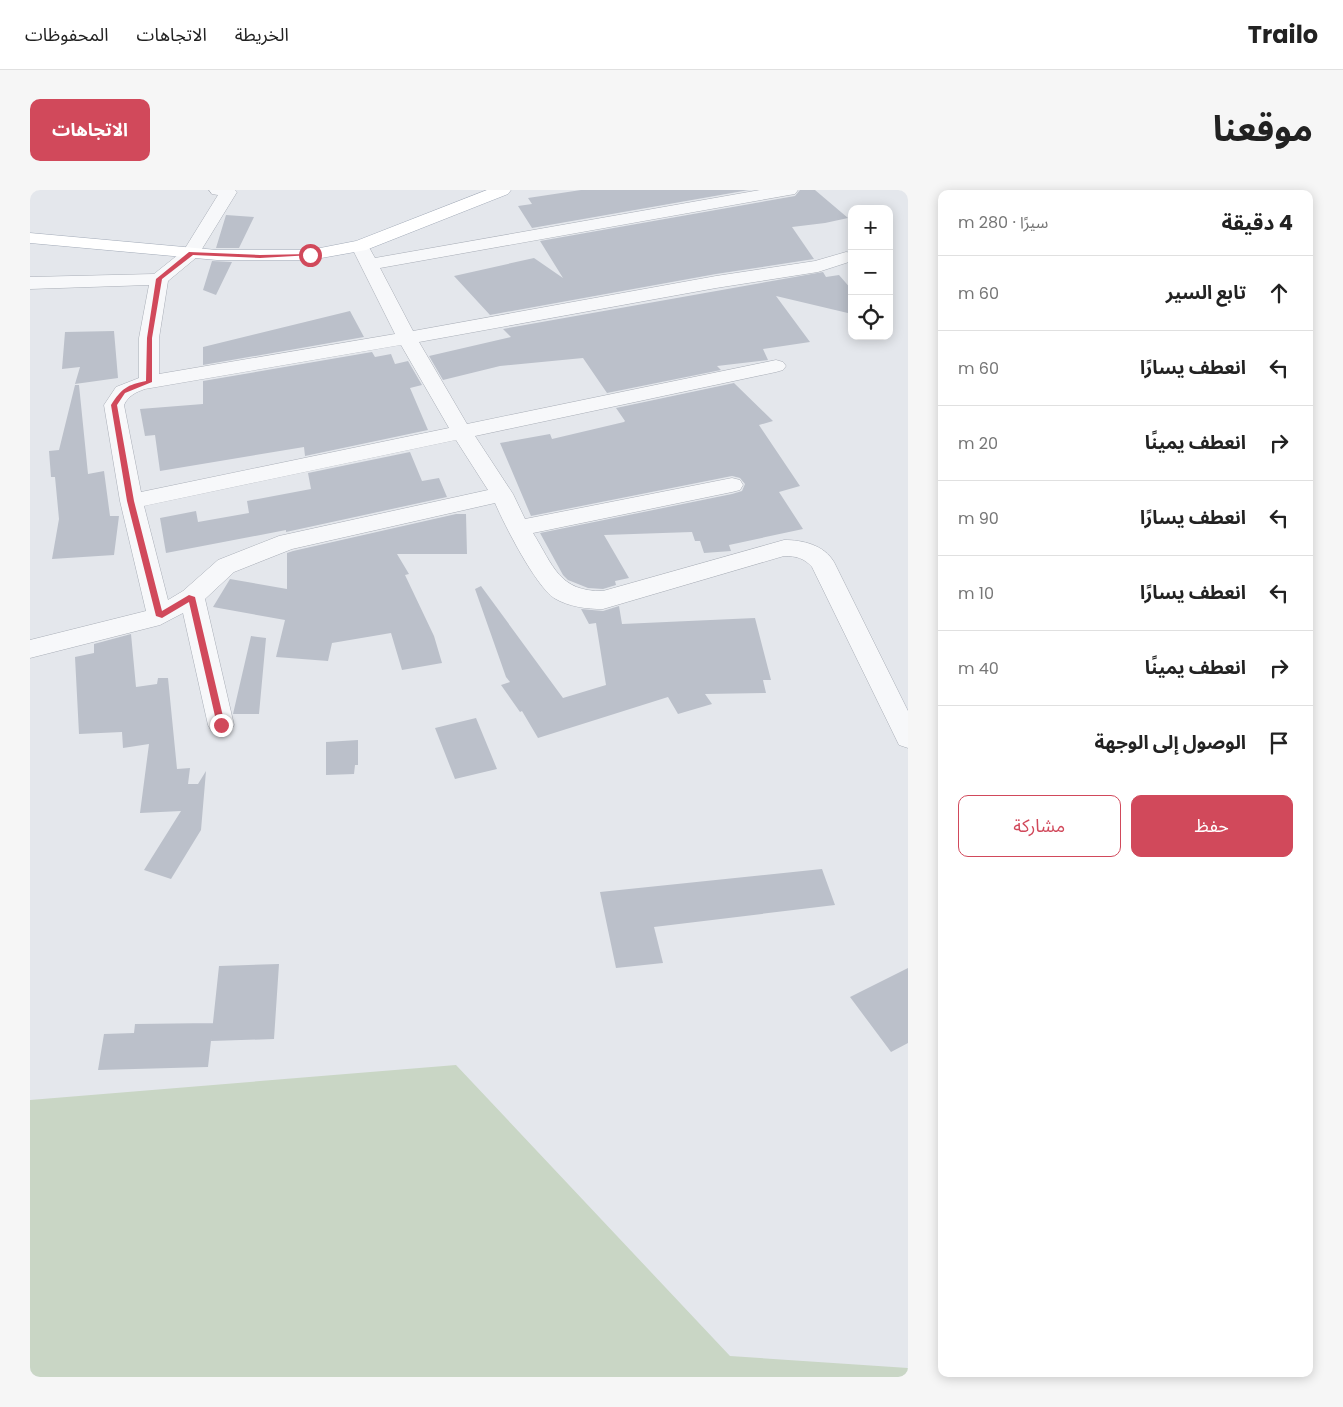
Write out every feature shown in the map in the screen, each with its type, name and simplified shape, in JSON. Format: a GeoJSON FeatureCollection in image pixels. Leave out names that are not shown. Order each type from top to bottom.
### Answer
{"type":"FeatureCollection","features":[{"type":"Feature","properties":{"kind":"main road"},"geometry":{"type":"LineString","coordinates":[[30,238],[191,253],[260,256],[365,255],[502,190]]}},
{"type":"Feature","properties":{"kind":"street"},"geometry":{"type":"LineString","coordinates":[[30,284],[159,279],[191,253],[228,192],[218,190]]}},
{"type":"Feature","properties":{"kind":"street"},"geometry":{"type":"LineString","coordinates":[[789,190],[365,255],[407,338],[461,431],[502,494],[518,528],[551,582],[564,594],[583,600],[603,600],[784,548],[796,548],[814,554],[822,562],[908,738]]}},
{"type":"Feature","properties":{"kind":"street"},"geometry":{"type":"LineString","coordinates":[[160,616],[131,501],[114,405],[122,392],[134,385],[716,282],[818,266],[846,257]]}},
{"type":"Feature","properties":{"kind":"street"},"geometry":{"type":"LineString","coordinates":[[149,382],[150,338],[159,279]]}},
{"type":"Feature","properties":{"kind":"street"},"geometry":{"type":"LineString","coordinates":[[131,501],[776,366]]}},
{"type":"Feature","properties":{"kind":"street"},"geometry":{"type":"LineString","coordinates":[[518,528],[732,485]]}},
{"type":"Feature","properties":{"kind":"street"},"geometry":{"type":"LineString","coordinates":[[30,649],[160,616],[192,597],[226,566],[287,542],[502,494]]}},
{"type":"Feature","properties":{"kind":"street"},"geometry":{"type":"LineString","coordinates":[[192,597],[221,725]]}},
{"type":"Feature","properties":{"kind":"green space"},"geometry":{"type":"Polygon","coordinates":[[[456,1065],[730,1356],[908,1368],[908,1377],[30,1377],[30,1100],[456,1065]]]}},
{"type":"Feature","properties":{"kind":"building"},"geometry":{"type":"Polygon","coordinates":[[[581,190],[749,190],[532,228],[518,206],[532,204],[528,198],[581,190]]]}},
{"type":"Feature","properties":{"kind":"building"},"geometry":{"type":"Polygon","coordinates":[[[800,190],[815,190],[848,218],[792,227],[814,259],[716,274],[490,315],[454,276],[534,258],[563,278],[540,241],[795,196],[800,190]]]}},
{"type":"Feature","properties":{"kind":"building"},"geometry":{"type":"Polygon","coordinates":[[[226,215],[254,217],[239,248],[216,248],[226,215]]]}},
{"type":"Feature","properties":{"kind":"building"},"geometry":{"type":"Polygon","coordinates":[[[212,261],[232,262],[216,295],[203,290],[212,261]]]}},
{"type":"Feature","properties":{"kind":"building"},"geometry":{"type":"Polygon","coordinates":[[[823,272],[826,277],[839,275],[848,285],[848,313],[776,296],[810,342],[763,349],[768,360],[717,366],[721,370],[607,393],[583,358],[500,366],[443,380],[429,356],[511,337],[503,329],[823,272]]]}},
{"type":"Feature","properties":{"kind":"building"},"geometry":{"type":"Polygon","coordinates":[[[350,311],[364,337],[203,365],[203,347],[350,311]]]}},
{"type":"Feature","properties":{"kind":"building"},"geometry":{"type":"Polygon","coordinates":[[[114,331],[118,378],[75,384],[80,367],[62,369],[65,332],[114,331]]]}},
{"type":"Feature","properties":{"kind":"building"},"geometry":{"type":"Polygon","coordinates":[[[372,352],[375,357],[391,354],[395,364],[408,361],[422,385],[410,388],[428,430],[305,456],[304,447],[160,471],[155,435],[145,436],[140,409],[203,404],[203,381],[372,352]]]}},
{"type":"Feature","properties":{"kind":"building"},"geometry":{"type":"Polygon","coordinates":[[[734,383],[773,421],[759,425],[800,486],[779,492],[803,529],[729,545],[731,551],[704,553],[700,541],[695,541],[692,532],[604,535],[629,578],[615,581],[616,585],[603,589],[588,588],[568,580],[563,575],[540,533],[732,494],[742,491],[745,484],[740,478],[732,476],[531,516],[500,443],[550,434],[552,439],[624,422],[616,408],[734,383]]]}},
{"type":"Feature","properties":{"kind":"building"},"geometry":{"type":"Polygon","coordinates":[[[75,385],[79,385],[88,474],[104,471],[110,516],[119,516],[114,555],[52,559],[59,519],[55,477],[51,477],[49,451],[59,450],[75,385]]]}},
{"type":"Feature","properties":{"kind":"building"},"geometry":{"type":"Polygon","coordinates":[[[410,452],[422,481],[439,478],[447,497],[286,532],[286,530],[166,553],[160,518],[196,511],[198,522],[249,513],[247,501],[311,489],[308,473],[410,452]]]}},
{"type":"Feature","properties":{"kind":"building"},"geometry":{"type":"Polygon","coordinates":[[[456,514],[466,514],[467,554],[397,554],[409,574],[405,575],[434,636],[442,663],[402,670],[391,633],[332,643],[328,661],[276,657],[285,620],[213,607],[230,579],[287,589],[287,553],[456,514]]]}},
{"type":"Feature","properties":{"kind":"building"},"geometry":{"type":"Polygon","coordinates":[[[481,586],[563,698],[606,685],[596,623],[589,624],[581,609],[603,611],[619,606],[622,624],[755,618],[771,680],[763,680],[766,693],[705,694],[712,704],[678,714],[668,697],[538,738],[522,711],[520,712],[501,685],[510,682],[506,677],[475,589],[481,586]]]}},
{"type":"Feature","properties":{"kind":"building"},"geometry":{"type":"Polygon","coordinates":[[[131,634],[136,687],[157,684],[158,678],[168,678],[177,769],[190,768],[188,784],[198,784],[206,771],[201,830],[171,879],[144,870],[181,811],[140,813],[149,744],[123,748],[122,732],[79,734],[75,657],[94,653],[94,644],[131,634]]]}},
{"type":"Feature","properties":{"kind":"building"},"geometry":{"type":"Polygon","coordinates":[[[251,636],[266,638],[259,714],[233,714],[251,636]]]}},
{"type":"Feature","properties":{"kind":"building"},"geometry":{"type":"Polygon","coordinates":[[[476,718],[497,769],[455,779],[435,728],[476,718]]]}},
{"type":"Feature","properties":{"kind":"building"},"geometry":{"type":"Polygon","coordinates":[[[358,740],[358,765],[355,765],[354,774],[326,775],[326,742],[358,740]]]}},
{"type":"Feature","properties":{"kind":"building"},"geometry":{"type":"Polygon","coordinates":[[[822,869],[835,905],[654,927],[663,963],[616,968],[600,892],[822,869]]]}},
{"type":"Feature","properties":{"kind":"building"},"geometry":{"type":"Polygon","coordinates":[[[279,964],[274,1039],[211,1041],[219,966],[279,964]]]}},
{"type":"Feature","properties":{"kind":"building"},"geometry":{"type":"Polygon","coordinates":[[[908,968],[908,1043],[891,1052],[850,997],[908,968]]]}},
{"type":"Feature","properties":{"kind":"building"},"geometry":{"type":"Polygon","coordinates":[[[213,1023],[208,1067],[98,1070],[104,1034],[134,1033],[135,1024],[213,1023]]]}},
{"type":"Feature","properties":{"kind":"route"},"geometry":{"type":"LineString","coordinates":[[221,725],[192,597],[160,616],[131,501],[114,405],[118,396],[128,388],[149,382],[150,338],[159,279],[191,253],[260,256],[310,255]]}}]}
